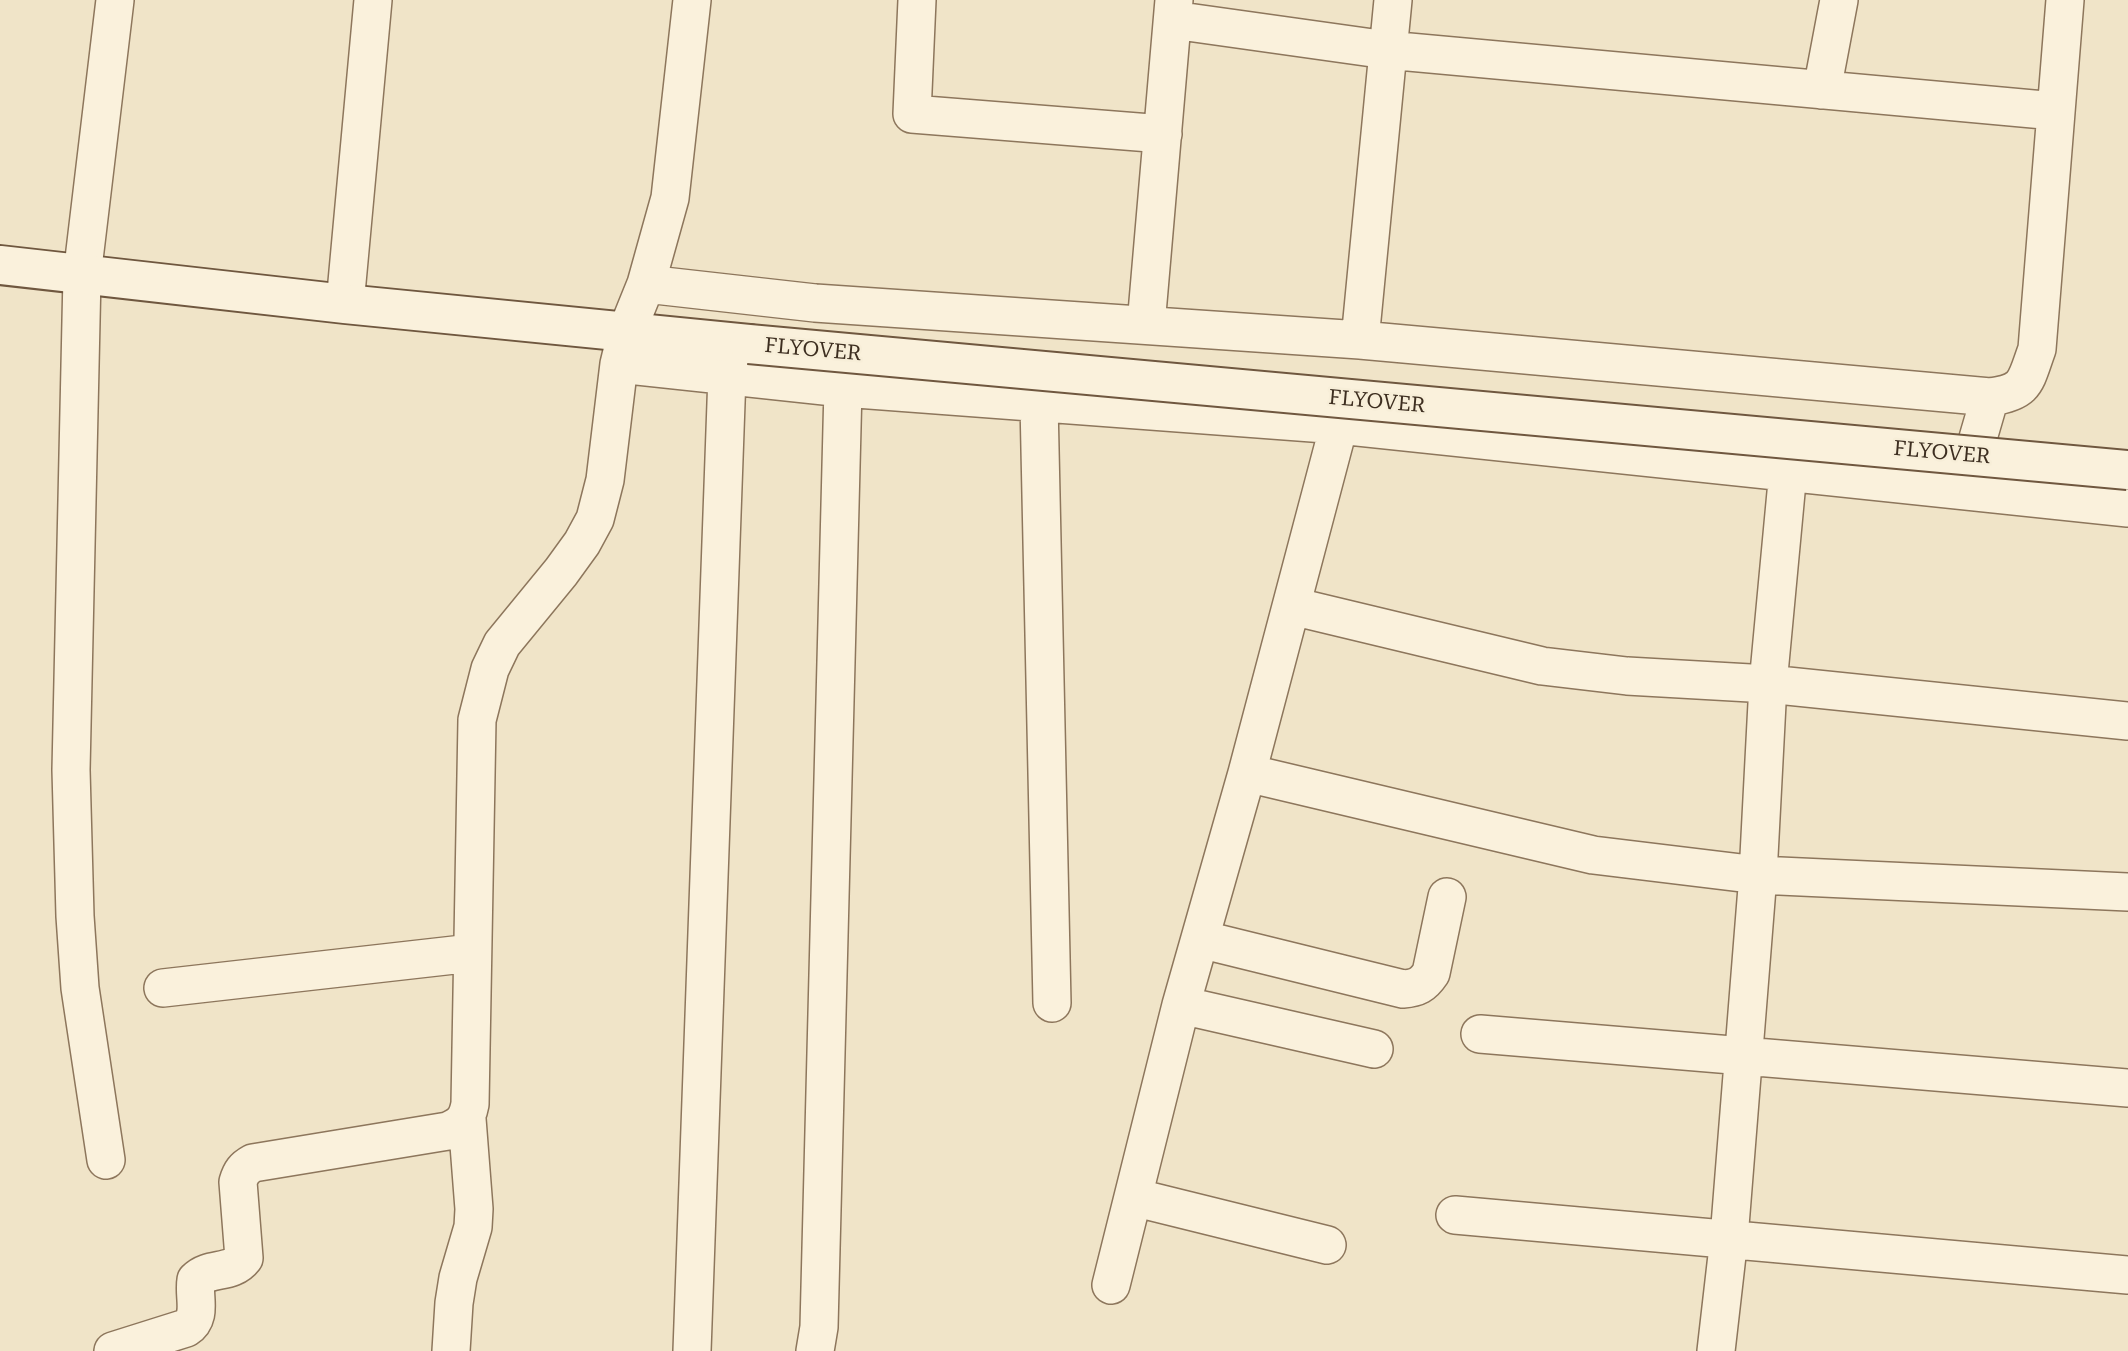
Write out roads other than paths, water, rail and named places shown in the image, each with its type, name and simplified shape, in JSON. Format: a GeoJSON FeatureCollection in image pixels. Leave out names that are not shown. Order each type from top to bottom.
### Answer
{"type":"FeatureCollection","features":[{"type":"Feature","properties":{"kind":"main road","name":"FLYOVER"},"geometry":{"type":"LineString","coordinates":[[0,265],[345,304],[623,348],[750,344],[2128,470]]}},
{"type":"Feature","properties":{"kind":"street"},"geometry":{"type":"LineString","coordinates":[[106,1160],[80,988],[71,770],[82,276],[115,0]]}},
{"type":"Feature","properties":{"kind":"street"},"geometry":{"type":"LineString","coordinates":[[345,304],[373,0]]}},
{"type":"Feature","properties":{"kind":"street"},"geometry":{"type":"LineString","coordinates":[[451,1351],[458,1278],[473,1227],[467,1119],[470,1104],[477,720],[490,669],[502,644],[561,572],[595,519],[605,481],[623,348],[646,284],[670,198],[692,0]]}},
{"type":"Feature","properties":{"kind":"street"},"geometry":{"type":"LineString","coordinates":[[917,0],[912,114],[1163,134]]}},
{"type":"Feature","properties":{"kind":"street"},"geometry":{"type":"LineString","coordinates":[[1360,340],[1393,0]]}},
{"type":"Feature","properties":{"kind":"street"},"geometry":{"type":"LineString","coordinates":[[1822,90],[1839,0]]}},
{"type":"Feature","properties":{"kind":"street"},"geometry":{"type":"LineString","coordinates":[[646,284],[815,303],[1360,340],[1990,397],[2009,394],[2022,387],[2037,349],[2065,0]]}},
{"type":"Feature","properties":{"kind":"street"},"geometry":{"type":"LineString","coordinates":[[1146,325],[1174,10],[1387,50],[2055,111]]}},
{"type":"Feature","properties":{"kind":"street"},"geometry":{"type":"LineString","coordinates":[[623,348],[727,375],[843,388],[1339,425],[2128,508]]}},
{"type":"Feature","properties":{"kind":"street"},"geometry":{"type":"LineString","coordinates":[[692,1351],[727,375]]}},
{"type":"Feature","properties":{"kind":"street"},"geometry":{"type":"LineString","coordinates":[[815,1351],[819,1327],[843,388]]}},
{"type":"Feature","properties":{"kind":"street"},"geometry":{"type":"LineString","coordinates":[[1963,490],[1990,397]]}},
{"type":"Feature","properties":{"kind":"street"},"geometry":{"type":"LineString","coordinates":[[1039,404],[1052,1003]]}},
{"type":"Feature","properties":{"kind":"street"},"geometry":{"type":"LineString","coordinates":[[1111,1285],[1181,1005],[1247,773],[1339,425]]}},
{"type":"Feature","properties":{"kind":"street"},"geometry":{"type":"LineString","coordinates":[[1716,1351],[1758,875],[1768,684],[1788,471]]}},
{"type":"Feature","properties":{"kind":"street"},"geometry":{"type":"LineString","coordinates":[[1292,606],[1542,666],[1627,676],[1768,684],[2128,721]]}},
{"type":"Feature","properties":{"kind":"street"},"geometry":{"type":"LineString","coordinates":[[1247,773],[1593,855],[1758,875],[2128,892]]}},
{"type":"Feature","properties":{"kind":"street"},"geometry":{"type":"LineString","coordinates":[[1200,939],[1403,989],[1416,988],[1425,983],[1431,973],[1447,897]]}},
{"type":"Feature","properties":{"kind":"street"},"geometry":{"type":"LineString","coordinates":[[163,989],[472,953]]}},
{"type":"Feature","properties":{"kind":"street"},"geometry":{"type":"LineString","coordinates":[[1181,1005],[1374,1049]]}},
{"type":"Feature","properties":{"kind":"street"},"geometry":{"type":"LineString","coordinates":[[1480,1034],[2128,1088]]}},
{"type":"Feature","properties":{"kind":"street"},"geometry":{"type":"LineString","coordinates":[[113,1351],[188,1339],[197,1314],[196,1280],[203,1273],[233,1268],[244,1258],[238,1182],[246,1167],[253,1163],[448,1131],[467,1119]]}},
{"type":"Feature","properties":{"kind":"street"},"geometry":{"type":"LineString","coordinates":[[1133,1197],[1327,1245]]}},
{"type":"Feature","properties":{"kind":"street"},"geometry":{"type":"LineString","coordinates":[[1455,1215],[2128,1275]]}}]}
